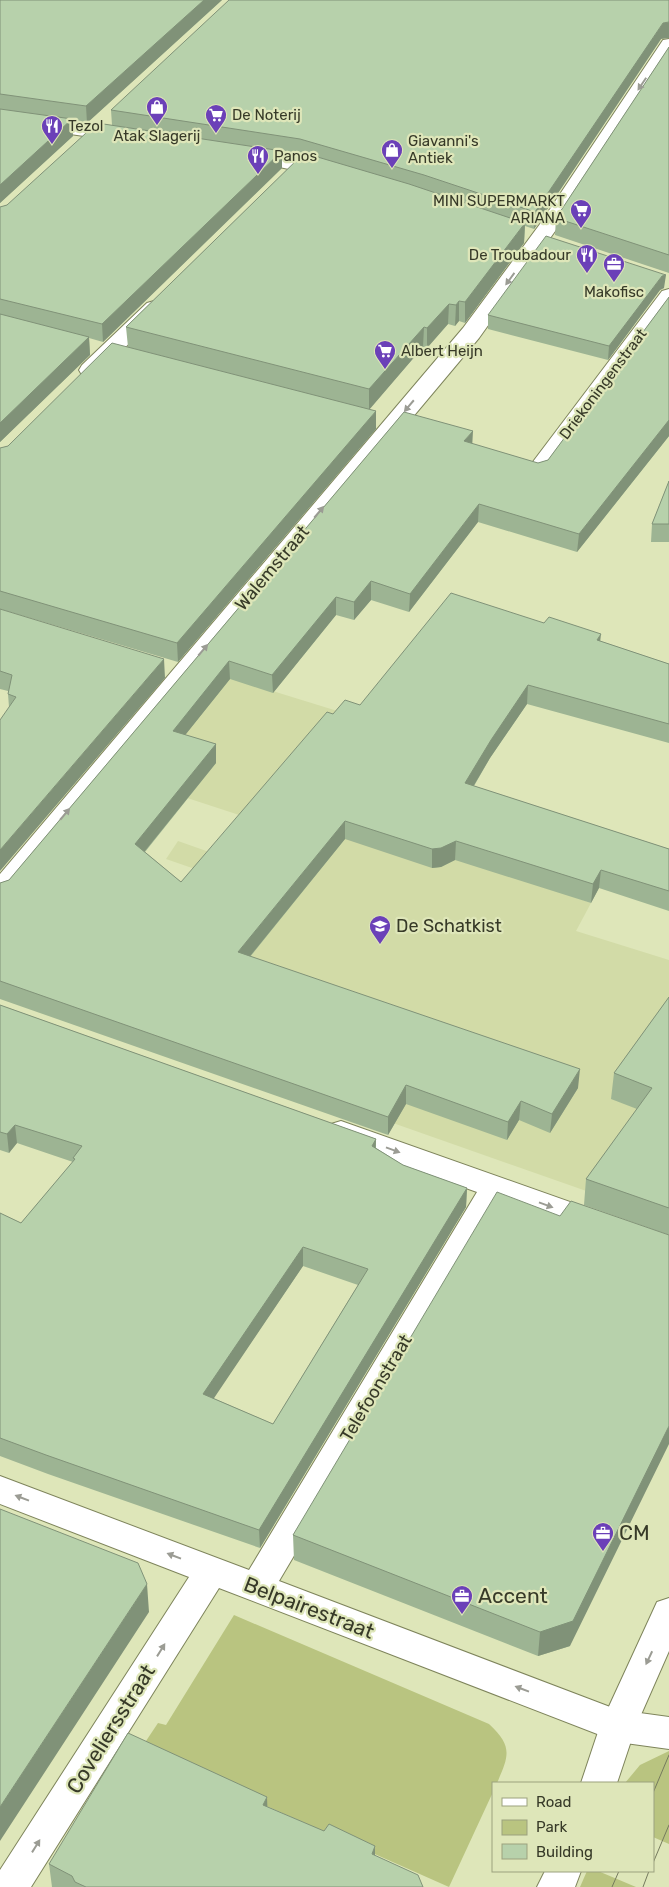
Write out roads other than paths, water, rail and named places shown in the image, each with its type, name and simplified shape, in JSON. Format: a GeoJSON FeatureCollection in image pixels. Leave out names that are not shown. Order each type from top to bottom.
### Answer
{"type":"FeatureCollection","features":[{"type":"Feature","properties":{"kind":"street","name":"Walemstraat"},"geometry":{"type":"LineString","coordinates":[[0,892],[172,670],[392,425],[470,333],[529,236],[548,227],[669,44]]}},
{"type":"Feature","properties":{"kind":"street"},"geometry":{"type":"LineString","coordinates":[[84,138],[110,115]]}},
{"type":"Feature","properties":{"kind":"street"},"geometry":{"type":"LineString","coordinates":[[0,118],[84,138],[143,139]]}},
{"type":"Feature","properties":{"kind":"street"},"geometry":{"type":"LineString","coordinates":[[229,152],[292,171],[352,179]]}},
{"type":"Feature","properties":{"kind":"street"},"geometry":{"type":"LineString","coordinates":[[529,236],[561,246]]}},
{"type":"Feature","properties":{"kind":"street","name":"Driekoningenstraat"},"geometry":{"type":"LineString","coordinates":[[537,472],[666,285]]}},
{"type":"Feature","properties":{"kind":"street"},"geometry":{"type":"LineString","coordinates":[[75,384],[100,349],[165,296]]}},
{"type":"Feature","properties":{"kind":"street"},"geometry":{"type":"LineString","coordinates":[[100,349],[136,358]]}},
{"type":"Feature","properties":{"kind":"street"},"geometry":{"type":"LineString","coordinates":[[368,419],[392,425]]}},
{"type":"Feature","properties":{"kind":"street"},"geometry":{"type":"LineString","coordinates":[[320,1124],[669,1249]]}},
{"type":"Feature","properties":{"kind":"street","name":"Telefoonstraat"},"geometry":{"type":"LineString","coordinates":[[256,1589],[496,1187]]}},
{"type":"Feature","properties":{"kind":"street","name":"Belpairestraat"},"geometry":{"type":"LineString","coordinates":[[0,1490],[618,1726],[669,1733]]}},
{"type":"Feature","properties":{"kind":"street","name":"Coveliersstraat"},"geometry":{"type":"LineString","coordinates":[[10,1887],[211,1571]]}},
{"type":"Feature","properties":{"kind":"street"},"geometry":{"type":"LineString","coordinates":[[600,1782],[618,1726],[669,1613]]}},
{"type":"Feature","properties":{"kind":"street"},"geometry":{"type":"LineString","coordinates":[[556,1887],[563,1872]]}},
{"type":"Feature","properties":{"kind":"tram line"},"geometry":{"type":"LineString","coordinates":[[654,1791],[669,1755]]}},
{"type":"Feature","properties":{"kind":"tram line"},"geometry":{"type":"LineString","coordinates":[[654,1861],[669,1825]]}},
{"type":"Feature","properties":{"kind":"tram line"},"geometry":{"type":"LineString","coordinates":[[612,1887],[619,1872]]}},
{"type":"Feature","properties":{"kind":"tram line"},"geometry":{"type":"LineString","coordinates":[[643,1887],[649,1872]]}},
{"type":"Feature","properties":{"kind":"place","name":"Atak Slagerij"},"geometry":{"type":"Point","coordinates":[157,126]}},
{"type":"Feature","properties":{"kind":"place","name":"De Noterij"},"geometry":{"type":"Point","coordinates":[216,134]}},
{"type":"Feature","properties":{"kind":"place","name":"Tezol"},"geometry":{"type":"Point","coordinates":[52,145]}},
{"type":"Feature","properties":{"kind":"place","name":"Giavanni's Antiek"},"geometry":{"type":"Point","coordinates":[392,169]}},
{"type":"Feature","properties":{"kind":"place","name":"Panos"},"geometry":{"type":"Point","coordinates":[258,175]}},
{"type":"Feature","properties":{"kind":"place","name":"MINI SUPERMARKT ARIANA"},"geometry":{"type":"Point","coordinates":[581,229]}},
{"type":"Feature","properties":{"kind":"place","name":"De Troubadour"},"geometry":{"type":"Point","coordinates":[587,274]}},
{"type":"Feature","properties":{"kind":"place","name":"Makofisc"},"geometry":{"type":"Point","coordinates":[614,283]}},
{"type":"Feature","properties":{"kind":"place","name":"Albert Heijn"},"geometry":{"type":"Point","coordinates":[385,370]}},
{"type":"Feature","properties":{"kind":"place","name":"De Schatkist"},"geometry":{"type":"Point","coordinates":[380,945]}},
{"type":"Feature","properties":{"kind":"place","name":"CM"},"geometry":{"type":"Point","coordinates":[603,1552]}},
{"type":"Feature","properties":{"kind":"place","name":"Accent"},"geometry":{"type":"Point","coordinates":[462,1615]}}]}
